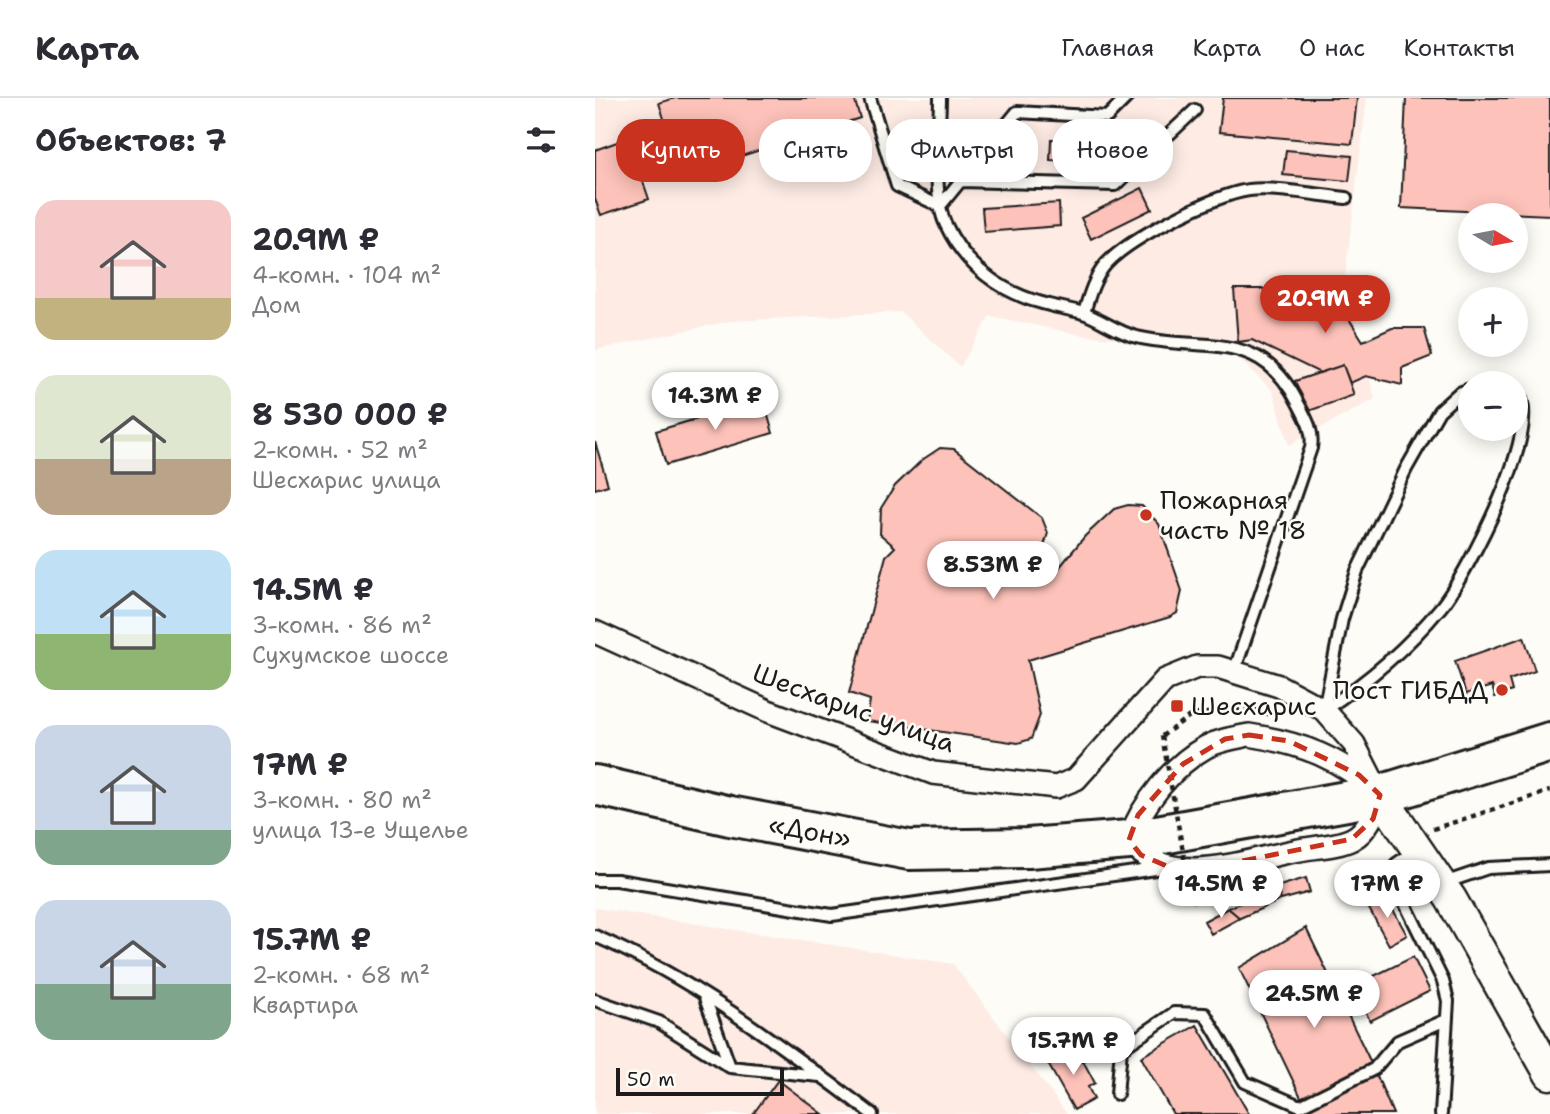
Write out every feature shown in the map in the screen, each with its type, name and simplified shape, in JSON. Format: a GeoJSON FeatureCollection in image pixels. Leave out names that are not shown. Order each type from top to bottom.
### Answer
{"type":"FeatureCollection","features":[{"type":"Feature","properties":{"kind":"highway","name":"«Дон»"},"geometry":{"type":"LineString","coordinates":[[595,785],[730,816],[909,850],[1028,848],[1129,840],[1380,795],[1550,743]]}},
{"type":"Feature","properties":{"kind":"street","name":"Шесхарис улица"},"geometry":{"type":"LineString","coordinates":[[595,632],[768,711],[933,773],[1056,787],[1076,779],[1165,680],[1197,667],[1218,667],[1279,686],[1324,710],[1354,744],[1380,795]]}},
{"type":"Feature","properties":{"kind":"street"},"geometry":{"type":"LineString","coordinates":[[1380,795],[1373,819],[1352,839],[1202,869],[1169,867],[1141,855],[1129,840],[1138,815],[1184,764],[1205,747],[1249,735],[1289,741],[1322,752],[1359,775],[1380,795],[1441,884],[1550,1074]]}},
{"type":"Feature","properties":{"kind":"lane"},"geometry":{"type":"LineString","coordinates":[[870,98],[897,186],[940,206]]}},
{"type":"Feature","properties":{"kind":"lane"},"geometry":{"type":"LineString","coordinates":[[940,98],[940,206],[946,225],[971,264],[1010,291],[1039,303],[1084,313],[1135,337],[1235,348],[1261,359],[1286,379],[1313,437],[1234,672]]}},
{"type":"Feature","properties":{"kind":"lane"},"geometry":{"type":"LineString","coordinates":[[1012,119],[1017,113],[1107,117],[1126,98]]}},
{"type":"Feature","properties":{"kind":"lane"},"geometry":{"type":"LineString","coordinates":[[1000,182],[1115,185],[1195,110]]}},
{"type":"Feature","properties":{"kind":"lane"},"geometry":{"type":"LineString","coordinates":[[940,206],[960,182]]}},
{"type":"Feature","properties":{"kind":"lane"},"geometry":{"type":"LineString","coordinates":[[1084,313],[1090,289],[1105,265],[1115,256],[1159,229],[1219,198],[1251,190],[1346,198]]}},
{"type":"Feature","properties":{"kind":"lane"},"geometry":{"type":"LineString","coordinates":[[1324,710],[1342,619],[1356,571],[1406,469],[1439,411],[1458,394]]}},
{"type":"Feature","properties":{"kind":"lane"},"geometry":{"type":"LineString","coordinates":[[1324,710],[1366,683],[1441,606],[1502,503],[1523,441]]}},
{"type":"Feature","properties":{"kind":"lane"},"geometry":{"type":"LineString","coordinates":[[1417,849],[1396,864],[1394,881],[1443,981],[1448,1001],[1441,1114]]}},
{"type":"Feature","properties":{"kind":"lane"},"geometry":{"type":"LineString","coordinates":[[1441,884],[1488,869],[1550,865]]}},
{"type":"Feature","properties":{"kind":"lane"},"geometry":{"type":"LineString","coordinates":[[595,880],[617,880],[832,915],[1169,867]]}},
{"type":"Feature","properties":{"kind":"lane"},"geometry":{"type":"LineString","coordinates":[[595,936],[643,957],[761,1031],[872,1114]]}},
{"type":"Feature","properties":{"kind":"lane"},"geometry":{"type":"LineString","coordinates":[[704,995],[730,1067]]}},
{"type":"Feature","properties":{"kind":"lane"},"geometry":{"type":"LineString","coordinates":[[595,1000],[659,1022],[730,1067],[821,1076]]}},
{"type":"Feature","properties":{"kind":"lane"},"geometry":{"type":"LineString","coordinates":[[1117,1094],[1121,1049],[1174,1013],[1206,1014],[1245,1082],[1300,1106],[1374,1069],[1398,1041],[1447,1020]]}},
{"type":"Feature","properties":{"kind":"path"},"geometry":{"type":"LineString","coordinates":[[1240,887],[1192,901],[1162,736],[1191,715],[1251,708],[1277,717]]}},
{"type":"Feature","properties":{"kind":"highlighted area"},"geometry":{"type":"Polygon","coordinates":[[[1249,735],[1289,741],[1359,775],[1380,795],[1373,819],[1352,839],[1202,869],[1169,867],[1141,855],[1129,840],[1138,815],[1183,764],[1225,739],[1249,735]]]}},
{"type":"Feature","properties":{"kind":"shaded area"},"geometry":{"type":"Polygon","coordinates":[[[595,98],[1367,98],[1344,284],[1375,399],[1289,445],[1273,391],[1229,349],[1083,335],[990,316],[960,367],[901,312],[730,321],[595,350],[595,98]]]}},
{"type":"Feature","properties":{"kind":"shaded area"},"geometry":{"type":"Polygon","coordinates":[[[595,908],[953,964],[1067,1114],[595,1114],[595,908]]]}},
{"type":"Feature","properties":{"kind":"building"},"geometry":{"type":"Polygon","coordinates":[[[675,98],[854,98],[860,118],[759,119],[759,150],[745,155],[745,119],[664,119],[659,103],[675,98]]]}},
{"type":"Feature","properties":{"kind":"building"},"geometry":{"type":"Polygon","coordinates":[[[1223,98],[1357,98],[1352,144],[1219,132],[1223,98]]]}},
{"type":"Feature","properties":{"kind":"building"},"geometry":{"type":"Polygon","coordinates":[[[1406,98],[1550,98],[1550,215],[1528,214],[1528,203],[1458,203],[1458,211],[1401,208],[1406,98]]]}},
{"type":"Feature","properties":{"kind":"building"},"geometry":{"type":"Polygon","coordinates":[[[1051,139],[1052,139],[1052,160],[1051,139]]]}},
{"type":"Feature","properties":{"kind":"building"},"geometry":{"type":"Polygon","coordinates":[[[616,142],[616,182],[643,182],[649,199],[601,215],[595,199],[595,150],[616,142]]]}},
{"type":"Feature","properties":{"kind":"building"},"geometry":{"type":"Polygon","coordinates":[[[1286,150],[1352,156],[1349,181],[1283,175],[1286,150]]]}},
{"type":"Feature","properties":{"kind":"building"},"geometry":{"type":"Polygon","coordinates":[[[1142,188],[1152,209],[1091,239],[1081,218],[1142,188]]]}},
{"type":"Feature","properties":{"kind":"building"},"geometry":{"type":"Polygon","coordinates":[[[1059,203],[1060,226],[984,232],[982,208],[1059,203]]]}},
{"type":"Feature","properties":{"kind":"building"},"geometry":{"type":"Polygon","coordinates":[[[1234,289],[1296,289],[1303,300],[1332,292],[1363,341],[1392,328],[1424,328],[1432,356],[1402,368],[1402,385],[1366,376],[1350,383],[1343,365],[1320,373],[1252,340],[1238,342],[1234,289]]]}},
{"type":"Feature","properties":{"kind":"building"},"geometry":{"type":"Polygon","coordinates":[[[1343,365],[1354,395],[1306,412],[1295,381],[1343,365]]]}},
{"type":"Feature","properties":{"kind":"building"},"geometry":{"type":"Polygon","coordinates":[[[763,399],[773,433],[666,465],[656,431],[763,399]]]}},
{"type":"Feature","properties":{"kind":"building"},"geometry":{"type":"Polygon","coordinates":[[[595,442],[608,485],[595,489],[595,442]]]}},
{"type":"Feature","properties":{"kind":"building"},"geometry":{"type":"Polygon","coordinates":[[[940,448],[954,449],[1042,518],[1048,533],[1039,562],[1054,574],[1085,536],[1114,509],[1128,505],[1142,506],[1159,524],[1182,591],[1177,613],[1170,617],[1028,660],[1040,715],[1031,739],[1018,743],[867,721],[870,700],[849,693],[886,556],[895,547],[880,534],[881,508],[895,486],[922,460],[940,448]]]}},
{"type":"Feature","properties":{"kind":"building"},"geometry":{"type":"Polygon","coordinates":[[[1524,637],[1535,671],[1509,680],[1512,691],[1495,697],[1492,686],[1466,694],[1455,661],[1524,637]]]}},
{"type":"Feature","properties":{"kind":"building"},"geometry":{"type":"Polygon","coordinates":[[[1306,878],[1310,892],[1281,900],[1276,887],[1306,878]]]}},
{"type":"Feature","properties":{"kind":"building"},"geometry":{"type":"Polygon","coordinates":[[[1276,887],[1281,900],[1240,918],[1228,908],[1276,887]]]}},
{"type":"Feature","properties":{"kind":"building"},"geometry":{"type":"Polygon","coordinates":[[[1385,895],[1407,935],[1389,945],[1367,905],[1385,895]]]}},
{"type":"Feature","properties":{"kind":"building"},"geometry":{"type":"Polygon","coordinates":[[[1228,908],[1240,918],[1211,934],[1204,921],[1228,908]]]}},
{"type":"Feature","properties":{"kind":"building"},"geometry":{"type":"Polygon","coordinates":[[[1306,928],[1393,1114],[1309,1114],[1239,968],[1306,928]]]}},
{"type":"Feature","properties":{"kind":"building"},"geometry":{"type":"Polygon","coordinates":[[[1413,957],[1430,991],[1370,1021],[1353,986],[1413,957]]]}},
{"type":"Feature","properties":{"kind":"building"},"geometry":{"type":"Polygon","coordinates":[[[1197,1025],[1249,1114],[1173,1114],[1141,1057],[1197,1025]]]}},
{"type":"Feature","properties":{"kind":"building"},"geometry":{"type":"Polygon","coordinates":[[[1075,1046],[1095,1083],[1088,1087],[1094,1099],[1074,1110],[1047,1062],[1075,1046]]]}},
{"type":"Feature","properties":{"kind":"building"},"geometry":{"type":"Polygon","coordinates":[[[778,1080],[823,1114],[753,1114],[778,1080]]]}},
{"type":"Feature","properties":{"kind":"place","name":"Пожарная часть № 18"},"geometry":{"type":"Point","coordinates":[1146,515]}},
{"type":"Feature","properties":{"kind":"place","name":"Пост ГИБДД"},"geometry":{"type":"Point","coordinates":[1502,690]}},
{"type":"Feature","properties":{"kind":"place","name":"Шесхарис"},"geometry":{"type":"Point","coordinates":[1177,706]}}]}
